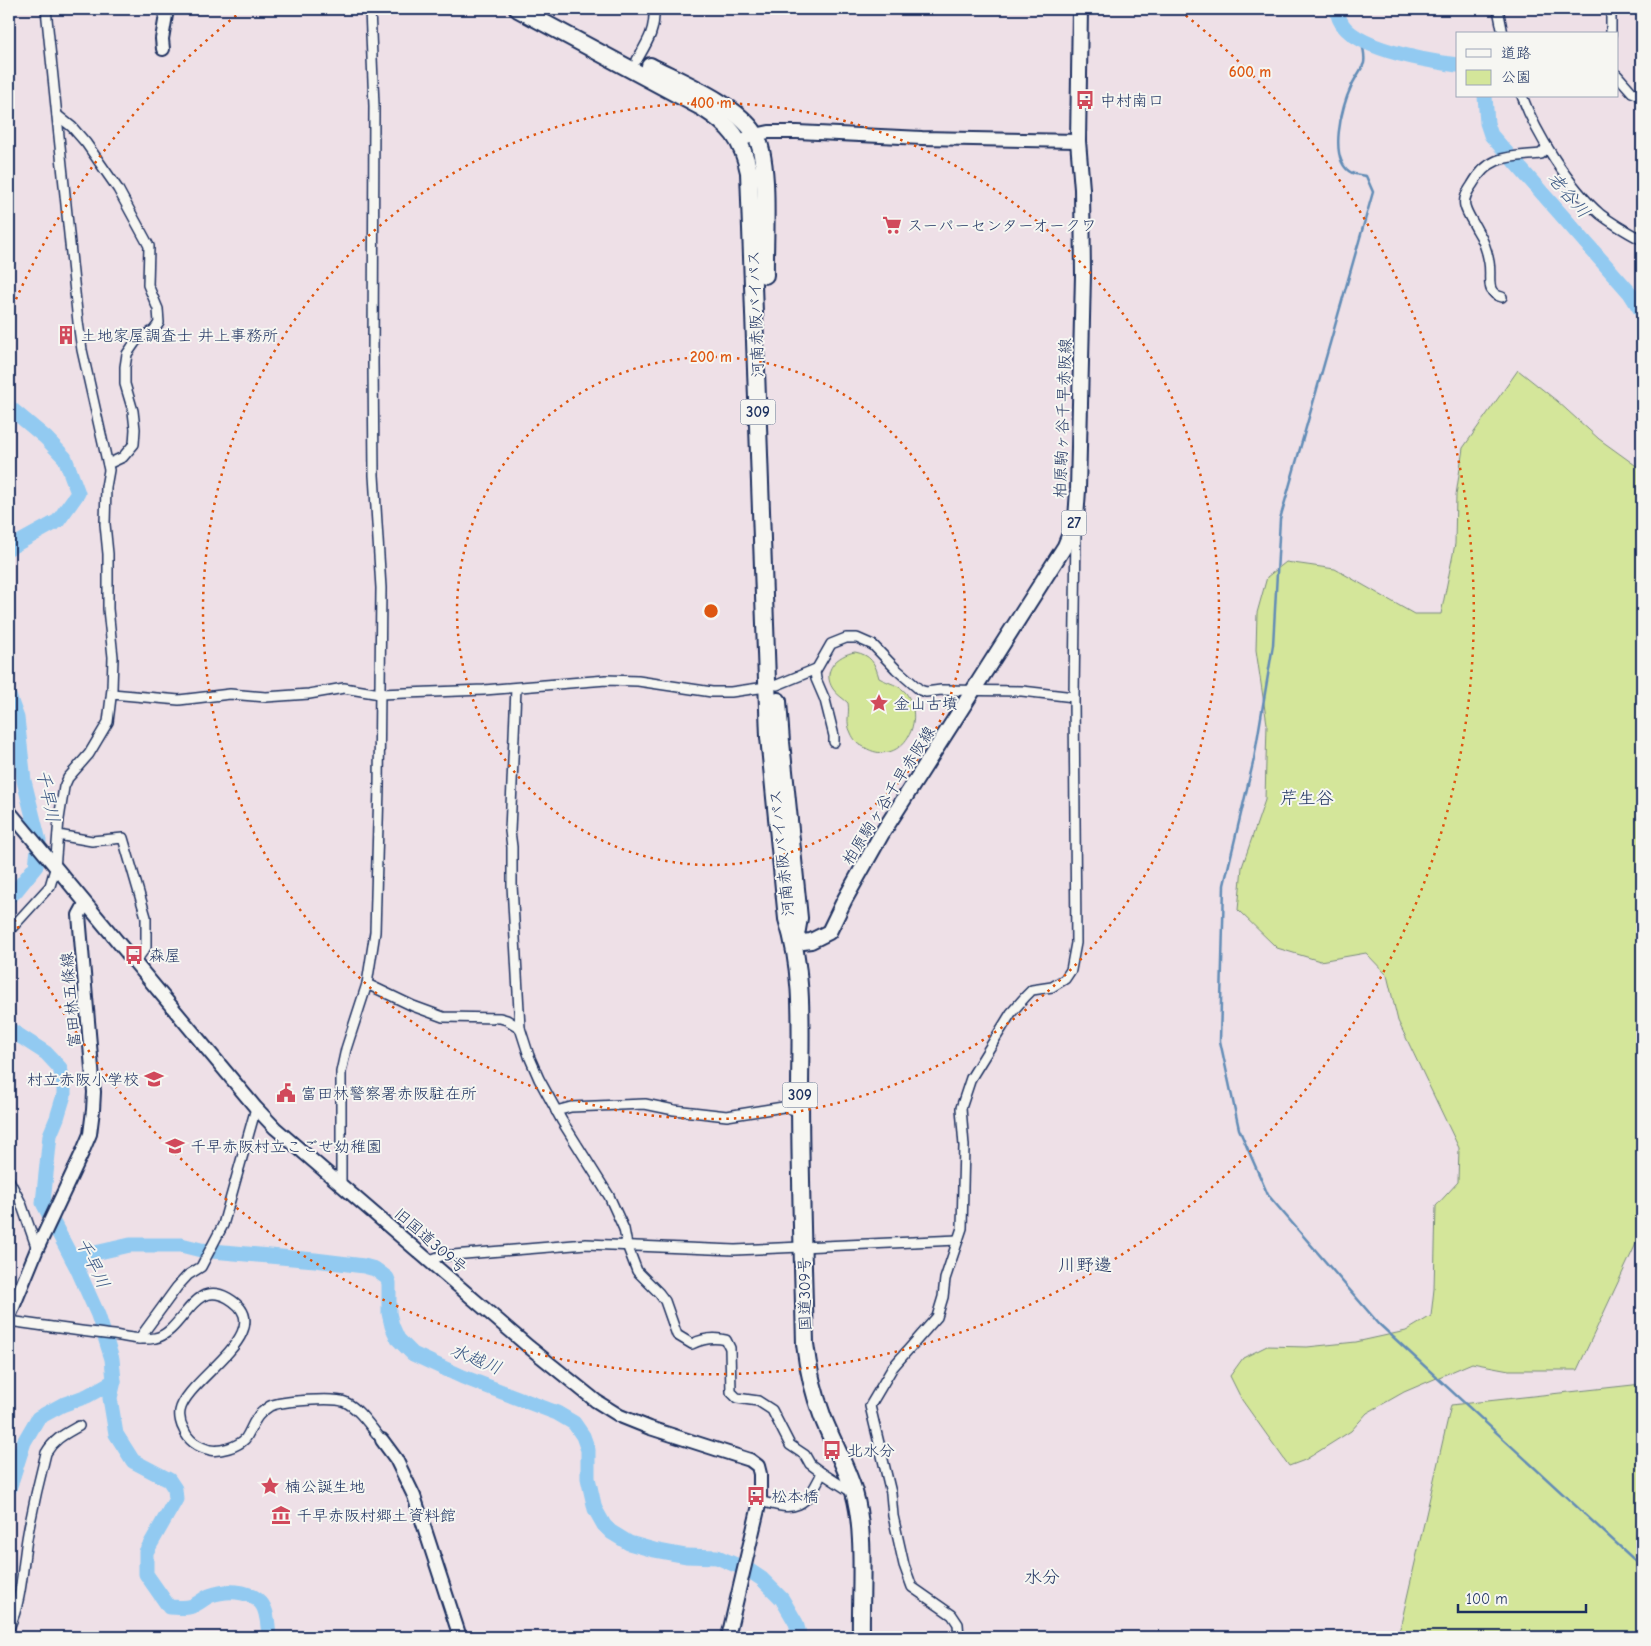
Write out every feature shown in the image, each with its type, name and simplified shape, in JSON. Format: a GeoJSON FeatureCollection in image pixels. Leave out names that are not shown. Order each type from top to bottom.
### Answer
{"type":"FeatureCollection","features":[{"type":"Feature","properties":{"kind":"highway","name":"河南赤阪バイパス"},"geometry":{"type":"LineString","coordinates":[[518,9],[703,108],[724,123],[744,149],[750,182],[772,686],[781,742],[799,918],[795,943]]}},
{"type":"Feature","properties":{"kind":"highway","name":"河南赤阪バイパス"},"geometry":{"type":"LineString","coordinates":[[539,9],[715,100],[742,120],[755,135],[764,172],[764,270],[772,686]]}},
{"type":"Feature","properties":{"kind":"highway","name":"国道309号"},"geometry":{"type":"LineString","coordinates":[[795,943],[801,1009],[800,1111],[805,1344],[808,1370],[820,1410],[846,1469],[854,1494],[860,1532],[861,1637]]}},
{"type":"Feature","properties":{"kind":"main road","name":"柏原駒ヶ谷千早赤阪線"},"geometry":{"type":"LineString","coordinates":[[795,943],[811,941],[830,932],[845,899],[881,835],[1065,546],[1076,520],[1083,275],[1082,189],[1078,141],[1080,9]]}},
{"type":"Feature","properties":{"kind":"street"},"geometry":{"type":"LineString","coordinates":[[9,931],[50,886],[55,869],[64,787],[68,778],[90,754],[101,738],[108,722],[112,694],[113,657],[108,609],[108,554],[105,524],[106,487],[110,470],[82,350],[46,9]]}},
{"type":"Feature","properties":{"kind":"street"},"geometry":{"type":"LineString","coordinates":[[163,49],[162,39],[167,9]]}},
{"type":"Feature","properties":{"kind":"street"},"geometry":{"type":"LineString","coordinates":[[341,1184],[341,1072],[346,1049],[367,984],[375,932],[381,588],[374,475],[374,106],[370,9]]}},
{"type":"Feature","properties":{"kind":"street"},"geometry":{"type":"LineString","coordinates":[[637,60],[652,33],[655,22],[654,9]]}},
{"type":"Feature","properties":{"kind":"street"},"geometry":{"type":"LineString","coordinates":[[1498,9],[1503,32]]}},
{"type":"Feature","properties":{"kind":"street"},"geometry":{"type":"LineString","coordinates":[[1611,9],[1611,32]]}},
{"type":"Feature","properties":{"kind":"street"},"geometry":{"type":"LineString","coordinates":[[1618,76],[1632,92],[1642,96]]}},
{"type":"Feature","properties":{"kind":"street"},"geometry":{"type":"LineString","coordinates":[[1523,98],[1537,130],[1565,174],[1599,213],[1618,227],[1642,240]]}},
{"type":"Feature","properties":{"kind":"street"},"geometry":{"type":"LineString","coordinates":[[57,116],[72,127],[118,189],[149,246],[148,284],[158,309],[159,323],[154,330],[136,340],[127,354],[125,367],[126,384],[134,420],[134,444],[123,457],[108,464]]}},
{"type":"Feature","properties":{"kind":"street"},"geometry":{"type":"LineString","coordinates":[[739,141],[769,132],[922,138],[1078,141]]}},
{"type":"Feature","properties":{"kind":"street"},"geometry":{"type":"LineString","coordinates":[[1502,297],[1495,295],[1490,290],[1489,263],[1484,244],[1465,205],[1465,196],[1476,178],[1491,162],[1501,158],[1541,154],[1548,146]]}},
{"type":"Feature","properties":{"kind":"street"},"geometry":{"type":"LineString","coordinates":[[959,1637],[958,1624],[952,1615],[912,1587],[904,1565],[893,1516],[891,1492],[870,1406],[893,1368],[937,1317],[943,1297],[945,1279],[962,1228],[964,1146],[961,1108],[971,1078],[1012,1013],[1026,996],[1032,990],[1052,987],[1065,979],[1071,970],[1073,962],[1076,943],[1074,698],[1076,520]]}},
{"type":"Feature","properties":{"kind":"street"},"geometry":{"type":"LineString","coordinates":[[834,742],[825,700],[815,676],[816,669],[832,644],[843,638],[857,638],[873,644],[889,662],[924,692],[1022,691],[1074,698]]}},
{"type":"Feature","properties":{"kind":"street"},"geometry":{"type":"LineString","coordinates":[[112,694],[179,700],[230,694],[274,696],[309,694],[344,688],[380,694],[516,688],[606,680],[638,681],[712,692],[732,692],[772,686],[816,669]]}},
{"type":"Feature","properties":{"kind":"street"},"geometry":{"type":"LineString","coordinates":[[516,688],[510,831],[520,1028],[529,1056],[556,1111],[609,1196],[624,1228],[627,1245],[637,1271],[665,1301],[677,1335],[692,1344],[700,1340],[715,1338],[726,1340],[730,1348],[731,1392],[737,1398],[758,1401],[772,1410],[790,1445],[805,1455],[810,1464],[854,1494]]}},
{"type":"Feature","properties":{"kind":"street"},"geometry":{"type":"LineString","coordinates":[[9,812],[85,904]]}},
{"type":"Feature","properties":{"kind":"street"},"geometry":{"type":"LineString","coordinates":[[58,835],[92,841],[123,838],[146,917],[146,947],[135,962]]}},
{"type":"Feature","properties":{"kind":"street","name":"旧国道309号"},"geometry":{"type":"LineString","coordinates":[[85,904],[256,1108],[275,1128],[430,1260],[529,1348],[596,1401],[620,1416],[650,1428],[750,1460],[758,1466],[760,1474],[760,1501],[728,1637]]}},
{"type":"Feature","properties":{"kind":"street","name":"富田林五條線"},"geometry":{"type":"LineString","coordinates":[[9,1319],[40,1244],[90,1134],[93,1110],[92,1074],[79,915],[85,904]]}},
{"type":"Feature","properties":{"kind":"street"},"geometry":{"type":"LineString","coordinates":[[367,984],[443,1017],[500,1018],[520,1028]]}},
{"type":"Feature","properties":{"kind":"street"},"geometry":{"type":"LineString","coordinates":[[556,1111],[571,1107],[645,1104],[674,1110],[727,1116],[783,1106],[800,1111]]}},
{"type":"Feature","properties":{"kind":"street"},"geometry":{"type":"LineString","coordinates":[[139,1339],[177,1287],[188,1275],[201,1267],[223,1225],[256,1108]]}},
{"type":"Feature","properties":{"kind":"street"},"geometry":{"type":"LineString","coordinates":[[9,1180],[40,1244]]}},
{"type":"Feature","properties":{"kind":"street"},"geometry":{"type":"LineString","coordinates":[[430,1260],[441,1256],[586,1244],[735,1250],[958,1240]]}},
{"type":"Feature","properties":{"kind":"street"},"geometry":{"type":"LineString","coordinates":[[9,1319],[89,1333],[139,1339],[156,1338],[173,1328],[194,1302],[208,1294],[223,1296],[239,1305],[244,1316],[245,1327],[237,1344],[188,1396],[180,1412],[181,1425],[187,1437],[195,1444],[210,1450],[223,1450],[244,1440],[260,1414],[271,1406],[321,1400],[344,1402],[359,1414],[396,1459],[414,1496],[460,1637]]}},
{"type":"Feature","properties":{"kind":"street"},"geometry":{"type":"LineString","coordinates":[[9,1628],[21,1590],[28,1533],[46,1453],[56,1439],[79,1426]]}},
{"type":"Feature","properties":{"kind":"street"},"geometry":{"type":"LineString","coordinates":[[760,1501],[776,1506],[797,1506],[809,1496],[822,1473]]}},
{"type":"Feature","properties":{"kind":"green space"},"geometry":{"type":"Polygon","coordinates":[[[1642,176],[1642,261],[1637,262],[1639,188],[1642,176]]]}},
{"type":"Feature","properties":{"kind":"green space"},"geometry":{"type":"Polygon","coordinates":[[[1518,370],[1557,401],[1599,439],[1642,470],[1642,1231],[1577,1370],[1509,1370],[1472,1363],[1404,1392],[1367,1413],[1351,1431],[1305,1460],[1289,1466],[1242,1400],[1230,1376],[1243,1358],[1267,1346],[1307,1347],[1356,1342],[1406,1331],[1431,1316],[1434,1289],[1436,1206],[1458,1182],[1459,1148],[1398,1021],[1387,975],[1366,953],[1320,961],[1277,948],[1238,910],[1242,867],[1265,800],[1267,724],[1256,650],[1257,613],[1267,577],[1286,562],[1335,569],[1414,614],[1441,614],[1455,544],[1456,495],[1463,448],[1518,370]]]}},
{"type":"Feature","properties":{"kind":"green space","name":"金山古墳"},"geometry":{"type":"Polygon","coordinates":[[[855,652],[869,658],[876,668],[879,678],[903,690],[912,705],[914,717],[912,729],[906,740],[888,752],[877,752],[862,746],[855,740],[848,725],[848,703],[835,691],[830,682],[830,670],[837,660],[855,652]]]}},
{"type":"Feature","properties":{"kind":"green space"},"geometry":{"type":"Polygon","coordinates":[[[1642,1384],[1642,1637],[1398,1637],[1451,1405],[1642,1384]]]}},
{"type":"Feature","properties":{"kind":"waterway","name":"老谷川"},"geometry":{"type":"LineString","coordinates":[[1337,9],[1339,19],[1347,30],[1359,39],[1410,57],[1456,65]]}},
{"type":"Feature","properties":{"kind":"waterway"},"geometry":{"type":"LineString","coordinates":[[1361,41],[1364,63],[1347,96],[1341,119],[1338,145],[1344,166],[1352,173],[1366,176],[1373,192],[1280,519],[1273,645],[1254,759],[1224,885],[1220,1041],[1239,1129],[1268,1195],[1379,1324],[1642,1567]]}},
{"type":"Feature","properties":{"kind":"waterway","name":"老谷川"},"geometry":{"type":"LineString","coordinates":[[1485,98],[1487,123],[1491,135],[1630,293],[1642,312]]}},
{"type":"Feature","properties":{"kind":"waterway","name":"千早川"},"geometry":{"type":"LineString","coordinates":[[9,407],[46,438],[65,458],[78,493],[58,521],[9,548]]}},
{"type":"Feature","properties":{"kind":"waterway","name":"千早川"},"geometry":{"type":"LineString","coordinates":[[9,696],[17,718],[24,781],[39,841],[36,866],[15,892],[9,896]]}},
{"type":"Feature","properties":{"kind":"waterway","name":"千早川"},"geometry":{"type":"LineString","coordinates":[[9,1029],[46,1053],[60,1068],[64,1084],[64,1095],[50,1135],[43,1203],[77,1268],[98,1315],[112,1359],[114,1381],[110,1398],[116,1434],[133,1461],[169,1480],[175,1489],[176,1499],[146,1552],[146,1574],[169,1607],[190,1607],[209,1596],[229,1592],[243,1593],[256,1598],[265,1610],[269,1637]]}},
{"type":"Feature","properties":{"kind":"waterway","name":"水越川"},"geometry":{"type":"LineString","coordinates":[[73,1260],[130,1245],[181,1245],[201,1250],[315,1260],[375,1269],[387,1278],[389,1283],[389,1313],[392,1326],[398,1339],[413,1354],[463,1377],[557,1413],[574,1423],[583,1436],[588,1450],[588,1478],[595,1509],[604,1525],[611,1532],[629,1543],[686,1556],[717,1557],[750,1571],[762,1579],[782,1599],[796,1623],[800,1637]]}},
{"type":"Feature","properties":{"kind":"waterway","name":"千早川"},"geometry":{"type":"LineString","coordinates":[[9,1489],[24,1442],[38,1418],[62,1405],[87,1396],[114,1381]]}},
{"type":"Feature","properties":{"kind":"place","name":"中村南口"},"geometry":{"type":"Point","coordinates":[1085,100]}},
{"type":"Feature","properties":{"kind":"place","name":"スーパーセンターオークワ"},"geometry":{"type":"Point","coordinates":[892,225]}},
{"type":"Feature","properties":{"kind":"place","name":"土地家屋調査士 井上事務所"},"geometry":{"type":"Point","coordinates":[66,335]}},
{"type":"Feature","properties":{"kind":"place","name":"金山古墳"},"geometry":{"type":"Point","coordinates":[879,703]}},
{"type":"Feature","properties":{"kind":"place","name":"森屋"},"geometry":{"type":"Point","coordinates":[134,955]}},
{"type":"Feature","properties":{"kind":"place","name":"村立赤阪小学校"},"geometry":{"type":"Point","coordinates":[154,1079]}},
{"type":"Feature","properties":{"kind":"place","name":"富田林警察署赤阪駐在所"},"geometry":{"type":"Point","coordinates":[286,1093]}},
{"type":"Feature","properties":{"kind":"place","name":"千早赤阪村立こごせ幼稚園"},"geometry":{"type":"Point","coordinates":[175,1146]}},
{"type":"Feature","properties":{"kind":"place","name":"北水分"},"geometry":{"type":"Point","coordinates":[832,1450]}},
{"type":"Feature","properties":{"kind":"place","name":"楠公誕生地"},"geometry":{"type":"Point","coordinates":[270,1486]}},
{"type":"Feature","properties":{"kind":"place","name":"松本橋"},"geometry":{"type":"Point","coordinates":[756,1496]}},
{"type":"Feature","properties":{"kind":"place","name":"千早赤阪村郷土資料館"},"geometry":{"type":"Point","coordinates":[281,1515]}},
{"type":"Feature","properties":{"kind":"district","name":"芹生谷"},"geometry":{"type":"Point","coordinates":[1307,798]}},
{"type":"Feature","properties":{"kind":"district","name":"川野邊"},"geometry":{"type":"Point","coordinates":[1085,1265]}},
{"type":"Feature","properties":{"kind":"district","name":"水分"},"geometry":{"type":"Point","coordinates":[1042,1577]}}]}
